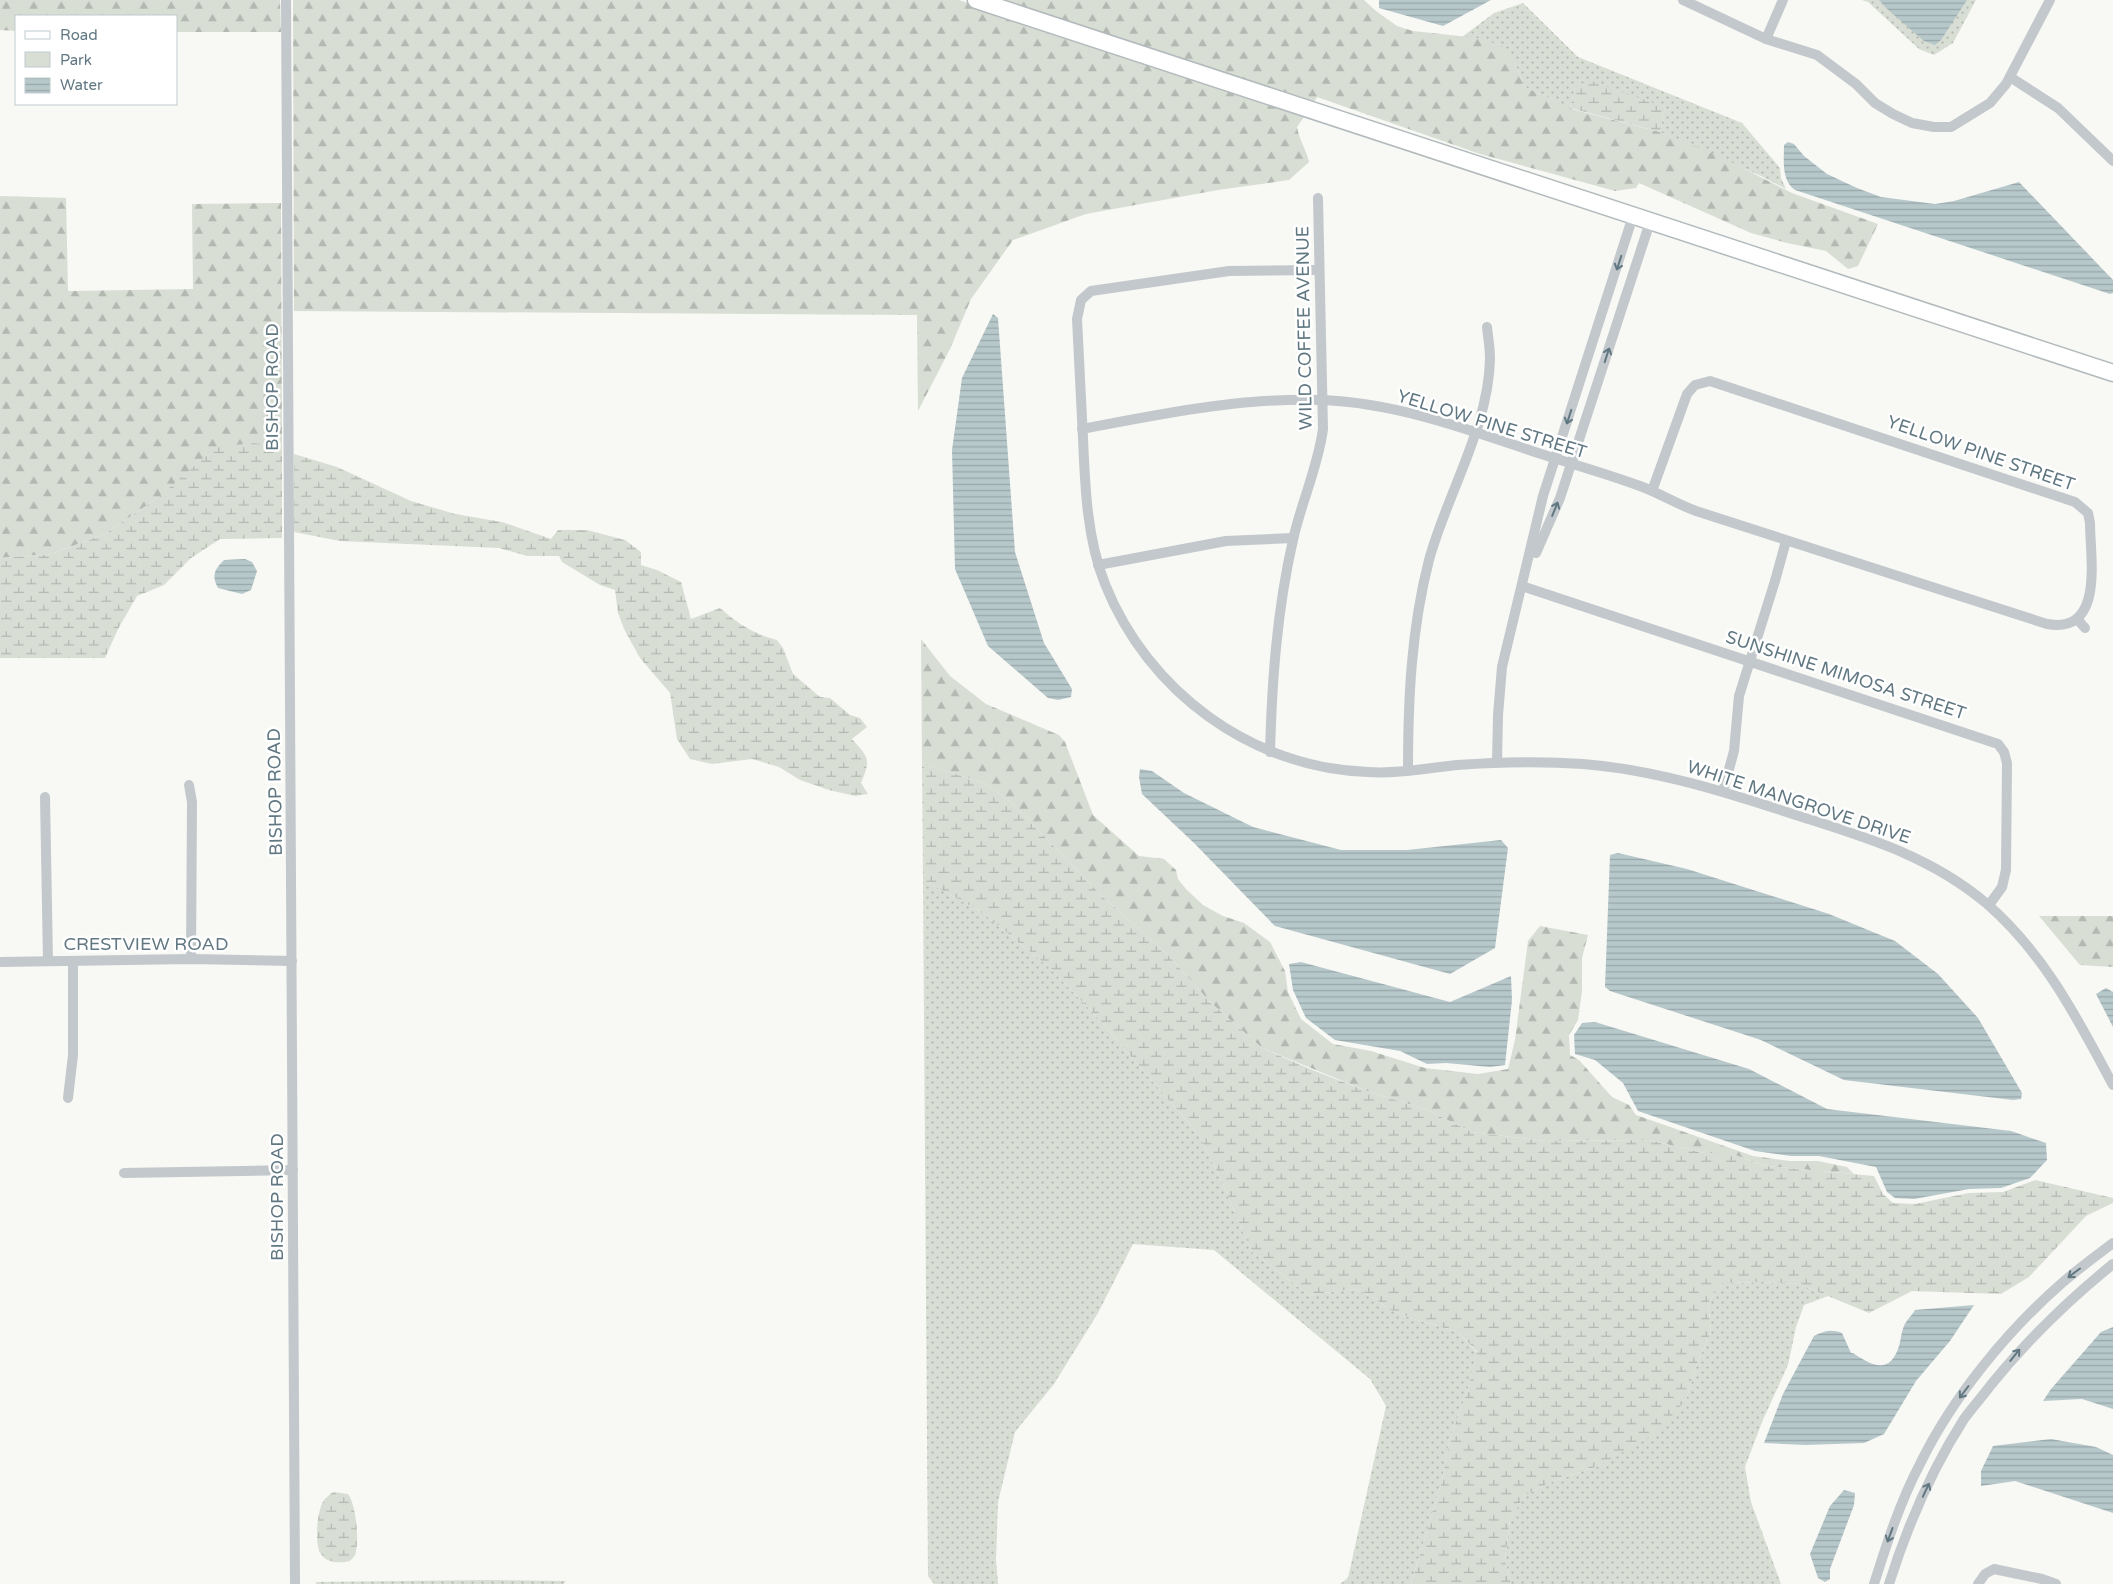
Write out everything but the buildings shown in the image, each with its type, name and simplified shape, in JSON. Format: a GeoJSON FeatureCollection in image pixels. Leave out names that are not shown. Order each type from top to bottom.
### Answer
{"type":"FeatureCollection","features":[{"type":"Feature","properties":{"kind":"main road"},"geometry":{"type":"LineString","coordinates":[[976,0],[2113,373]]}},
{"type":"Feature","properties":{"kind":"street","name":"BISHOP ROAD"},"geometry":{"type":"LineString","coordinates":[[286,0],[295,1584]]}},
{"type":"Feature","properties":{"kind":"street"},"geometry":{"type":"LineString","coordinates":[[1683,0],[1766,39],[1817,55],[1856,84],[1875,103],[1912,123],[1934,127],[1951,127],[1990,103],[2010,77],[2050,0]]}},
{"type":"Feature","properties":{"kind":"street"},"geometry":{"type":"LineString","coordinates":[[1766,39],[1782,0]]}},
{"type":"Feature","properties":{"kind":"street"},"geometry":{"type":"LineString","coordinates":[[2010,77],[2058,108],[2113,161]]}},
{"type":"Feature","properties":{"kind":"street","name":"WILD COFFEE AVENUE"},"geometry":{"type":"LineString","coordinates":[[1270,752],[1275,643],[1293,538],[1319,451],[1323,430],[1318,198]]}},
{"type":"Feature","properties":{"kind":"street"},"geometry":{"type":"LineString","coordinates":[[1497,762],[1502,667],[1543,496],[1633,216]]}},
{"type":"Feature","properties":{"kind":"street"},"geometry":{"type":"LineString","coordinates":[[1522,586],[1556,507],[1650,222]]}},
{"type":"Feature","properties":{"kind":"street","name":"WHITE MANGROVE DRIVE"},"geometry":{"type":"LineString","coordinates":[[1319,270],[1229,272],[1091,291],[1081,300],[1077,319],[1082,429],[1090,524],[1098,565],[1106,587],[1123,620],[1148,658],[1171,685],[1205,715],[1230,731],[1270,752],[1307,764],[1369,772],[1408,771],[1497,762],[1603,766],[1674,778],[1723,791],[1898,849],[1952,877],[1989,906],[2020,936],[2051,975],[2064,995],[2113,1085]]}},
{"type":"Feature","properties":{"kind":"street"},"geometry":{"type":"LineString","coordinates":[[1408,771],[1410,676],[1419,609],[1435,539],[1482,408],[1489,366],[1487,327]]}},
{"type":"Feature","properties":{"kind":"street","name":"YELLOW PINE STREET"},"geometry":{"type":"LineString","coordinates":[[1082,429],[1206,407],[1261,402],[1322,400],[1357,404],[1403,412],[1474,432],[1652,491],[1673,502],[1786,541],[2046,624],[2062,625],[2077,619],[2085,610],[2090,597],[2090,523],[2088,513],[2082,506],[2015,481],[1716,382],[1700,382],[1687,394],[1652,491]]}},
{"type":"Feature","properties":{"kind":"street"},"geometry":{"type":"LineString","coordinates":[[1098,565],[1226,541],[1293,538]]}},
{"type":"Feature","properties":{"kind":"street"},"geometry":{"type":"LineString","coordinates":[[1723,791],[1734,750],[1736,708],[1786,541]]}},
{"type":"Feature","properties":{"kind":"street","name":"SUNSHINE MIMOSA STREET"},"geometry":{"type":"LineString","coordinates":[[1522,586],[1750,660],[1998,744],[2004,752],[2007,763],[2007,862],[2002,887],[1989,906]]}},
{"type":"Feature","properties":{"kind":"street"},"geometry":{"type":"LineString","coordinates":[[2077,619],[2085,628]]}},
{"type":"Feature","properties":{"kind":"street"},"geometry":{"type":"LineString","coordinates":[[189,785],[192,802],[191,960]]}},
{"type":"Feature","properties":{"kind":"street"},"geometry":{"type":"LineString","coordinates":[[44,797],[48,961]]}},
{"type":"Feature","properties":{"kind":"street"},"geometry":{"type":"LineString","coordinates":[[68,1098],[73,1055],[73,961]]}},
{"type":"Feature","properties":{"kind":"street","name":"CRESTVIEW ROAD"},"geometry":{"type":"LineString","coordinates":[[0,962],[292,961]]}},
{"type":"Feature","properties":{"kind":"street"},"geometry":{"type":"LineString","coordinates":[[124,1173],[293,1170]]}},
{"type":"Feature","properties":{"kind":"street"},"geometry":{"type":"LineString","coordinates":[[1874,1584],[1904,1496],[1920,1462],[1948,1413],[2006,1337],[2062,1282],[2113,1244]]}},
{"type":"Feature","properties":{"kind":"street"},"geometry":{"type":"LineString","coordinates":[[1889,1584],[1902,1542],[1934,1473],[1965,1419],[2020,1350],[2071,1298],[2113,1264]]}},
{"type":"Feature","properties":{"kind":"street"},"geometry":{"type":"LineString","coordinates":[[1978,1584],[1985,1574],[1994,1569],[2042,1578],[2056,1584]]}},
{"type":"Feature","properties":{"kind":"green space"},"geometry":{"type":"Polygon","coordinates":[[[0,0],[280,0],[281,32],[178,32],[178,15],[15,15],[15,31],[0,30],[0,0]]]}},
{"type":"Feature","properties":{"kind":"green space"},"geometry":{"type":"Polygon","coordinates":[[[293,0],[959,0],[1306,114],[1297,127],[1309,162],[1289,180],[1218,190],[1086,214],[1013,240],[971,299],[950,349],[918,411],[917,315],[294,311],[293,0]]]}},
{"type":"Feature","properties":{"kind":"green space"},"geometry":{"type":"Polygon","coordinates":[[[993,0],[1364,0],[1397,26],[1413,31],[1478,38],[1502,46],[1515,64],[1525,87],[1575,110],[1660,132],[1719,156],[1792,193],[1878,224],[1858,266],[1848,269],[1826,251],[1751,233],[1639,183],[1636,188],[1615,191],[1480,154],[1317,97],[1312,105],[993,0]]]}},
{"type":"Feature","properties":{"kind":"green space"},"geometry":{"type":"Polygon","coordinates":[[[1862,0],[1976,0],[1953,43],[1934,55],[1919,49],[1868,2],[1862,0]]]}},
{"type":"Feature","properties":{"kind":"green space"},"geometry":{"type":"Polygon","coordinates":[[[1523,3],[1578,57],[1742,123],[1780,168],[1781,178],[1786,189],[1761,176],[1660,132],[1665,107],[1575,88],[1570,108],[1525,87],[1515,64],[1462,37],[1494,13],[1523,3]]]}},
{"type":"Feature","properties":{"kind":"green space"},"geometry":{"type":"Polygon","coordinates":[[[1588,80],[1665,107],[1660,132],[1570,108],[1575,88],[1588,80]]]}},
{"type":"Feature","properties":{"kind":"green space"},"geometry":{"type":"Polygon","coordinates":[[[0,196],[66,198],[68,291],[193,289],[192,204],[281,203],[282,446],[254,443],[159,497],[105,534],[51,554],[0,558],[0,196]]]}},
{"type":"Feature","properties":{"kind":"green space"},"geometry":{"type":"Polygon","coordinates":[[[254,443],[282,446],[282,538],[220,539],[191,558],[164,585],[137,596],[118,629],[105,658],[0,658],[0,558],[51,554],[105,534],[159,497],[216,447],[254,443]]]}},
{"type":"Feature","properties":{"kind":"green space"},"geometry":{"type":"Polygon","coordinates":[[[294,454],[337,467],[411,501],[455,514],[502,522],[551,539],[558,530],[587,530],[625,540],[641,552],[641,565],[657,570],[681,582],[691,619],[720,608],[747,628],[777,640],[783,648],[793,674],[820,697],[830,698],[850,715],[860,718],[867,727],[852,739],[867,759],[861,783],[868,794],[855,796],[829,790],[800,780],[779,767],[752,759],[712,764],[690,759],[677,739],[670,693],[640,658],[625,631],[618,613],[615,590],[600,585],[562,562],[559,556],[527,556],[499,548],[340,541],[294,532],[294,454]]]}},
{"type":"Feature","properties":{"kind":"green space"},"geometry":{"type":"Polygon","coordinates":[[[921,639],[950,676],[986,704],[1059,735],[1065,742],[1093,815],[1139,856],[1164,859],[1176,870],[1178,879],[1186,889],[1203,905],[1223,916],[1244,923],[1270,942],[1285,971],[1288,992],[1301,1019],[1333,1044],[1371,1051],[1425,1068],[1478,1074],[1508,1069],[1515,1040],[1528,941],[1540,926],[1588,935],[1582,958],[1582,991],[1578,1020],[1569,1035],[1570,1055],[1579,1060],[1612,1097],[1629,1105],[1636,1115],[1753,1156],[1790,1161],[1818,1161],[1847,1167],[1854,1174],[1766,1166],[1729,1153],[1704,1153],[1649,1140],[1545,1141],[1472,1132],[1425,1109],[1367,1091],[1262,1048],[1210,1002],[1168,955],[1102,896],[1010,801],[984,783],[922,763],[921,639]]]}},
{"type":"Feature","properties":{"kind":"green space"},"geometry":{"type":"Polygon","coordinates":[[[922,763],[984,783],[1010,801],[1102,896],[1168,955],[1210,1002],[1262,1048],[1367,1091],[1425,1109],[1472,1132],[1545,1141],[1649,1140],[1704,1153],[1729,1153],[1766,1166],[1874,1176],[1883,1194],[1893,1203],[1915,1204],[1969,1193],[2003,1192],[2035,1180],[2113,1198],[2113,1203],[2086,1216],[2029,1277],[2001,1294],[1912,1291],[1869,1313],[1799,1284],[1762,1282],[1722,1283],[1708,1303],[1711,1332],[1696,1366],[1686,1400],[1655,1434],[1598,1466],[1551,1482],[1525,1495],[1510,1519],[1505,1560],[1511,1584],[1411,1584],[1442,1481],[1449,1441],[1467,1392],[1477,1352],[1458,1332],[1388,1309],[1372,1296],[1354,1289],[1309,1295],[1251,1251],[1223,1184],[1199,1135],[1096,1016],[1049,967],[980,911],[923,880],[922,763]]]}},
{"type":"Feature","properties":{"kind":"green space"},"geometry":{"type":"Polygon","coordinates":[[[923,880],[980,911],[1049,967],[1096,1016],[1199,1135],[1223,1184],[1251,1251],[1309,1295],[1354,1289],[1372,1296],[1388,1309],[1458,1332],[1477,1353],[1467,1392],[1449,1441],[1442,1481],[1411,1584],[1340,1584],[1348,1578],[1386,1406],[1370,1379],[1214,1250],[1133,1244],[1098,1313],[1054,1384],[1015,1432],[998,1502],[996,1560],[998,1584],[934,1584],[928,1576],[923,880]]]}},
{"type":"Feature","properties":{"kind":"green space"},"geometry":{"type":"Polygon","coordinates":[[[2039,916],[2113,916],[2113,967],[2080,965],[2039,916]]]}},
{"type":"Feature","properties":{"kind":"green space"},"geometry":{"type":"Polygon","coordinates":[[[1762,1282],[1799,1284],[1828,1296],[1804,1305],[1796,1327],[1788,1365],[1762,1422],[1745,1467],[1751,1502],[1781,1584],[1511,1584],[1505,1560],[1510,1519],[1525,1495],[1551,1482],[1598,1466],[1624,1450],[1686,1400],[1696,1366],[1711,1332],[1708,1303],[1722,1283],[1762,1282]]]}},
{"type":"Feature","properties":{"kind":"green space"},"geometry":{"type":"Polygon","coordinates":[[[333,1492],[348,1494],[353,1506],[357,1530],[357,1545],[355,1554],[350,1561],[338,1562],[327,1560],[319,1549],[317,1527],[320,1511],[324,1500],[333,1492]]]}},
{"type":"Feature","properties":{"kind":"green space"},"geometry":{"type":"Polygon","coordinates":[[[566,1581],[563,1584],[316,1584],[316,1582],[566,1581]]]}},
{"type":"Feature","properties":{"kind":"water"},"geometry":{"type":"Polygon","coordinates":[[[1379,0],[1491,0],[1443,26],[1379,8],[1379,0]]]}},
{"type":"Feature","properties":{"kind":"water"},"geometry":{"type":"Polygon","coordinates":[[[1879,0],[1967,0],[1941,40],[1935,45],[1924,41],[1879,0]]]}},
{"type":"Feature","properties":{"kind":"water"},"geometry":{"type":"Polygon","coordinates":[[[1788,142],[1794,144],[1804,156],[1827,174],[1881,197],[1935,204],[1954,201],[2019,182],[2113,280],[2113,293],[2110,294],[1795,190],[1787,181],[1784,169],[1784,145],[1788,142]]]}},
{"type":"Feature","properties":{"kind":"water"},"geometry":{"type":"Polygon","coordinates":[[[993,314],[998,318],[1015,552],[1044,643],[1072,689],[1071,697],[1058,700],[1048,698],[988,646],[955,569],[952,450],[962,378],[993,314]]]}},
{"type":"Feature","properties":{"kind":"water"},"geometry":{"type":"Polygon","coordinates":[[[245,559],[252,562],[257,571],[251,590],[242,594],[218,588],[214,576],[216,569],[221,563],[224,560],[245,559]]]}},
{"type":"Feature","properties":{"kind":"water"},"geometry":{"type":"Polygon","coordinates":[[[1140,769],[1152,771],[1184,793],[1253,827],[1341,850],[1407,850],[1501,840],[1508,848],[1495,948],[1450,974],[1275,926],[1194,843],[1142,794],[1139,777],[1140,769]]]}},
{"type":"Feature","properties":{"kind":"water"},"geometry":{"type":"Polygon","coordinates":[[[1618,853],[1687,869],[1829,914],[1895,941],[1938,974],[1978,1018],[2022,1093],[2021,1099],[2013,1100],[1844,1080],[1761,1040],[1610,991],[1605,987],[1610,855],[1618,853]]]}},
{"type":"Feature","properties":{"kind":"water"},"geometry":{"type":"Polygon","coordinates":[[[1301,962],[1450,1002],[1511,976],[1512,1000],[1505,1065],[1490,1067],[1446,1063],[1427,1064],[1400,1051],[1335,1040],[1306,1018],[1293,990],[1289,964],[1301,962]]]}},
{"type":"Feature","properties":{"kind":"water"},"geometry":{"type":"Polygon","coordinates":[[[2106,988],[2113,992],[2113,1027],[2096,994],[2106,988]]]}},
{"type":"Feature","properties":{"kind":"water"},"geometry":{"type":"Polygon","coordinates":[[[1595,1022],[1749,1069],[1827,1109],[2011,1131],[2046,1143],[2047,1160],[2030,1178],[2001,1188],[1969,1189],[1914,1199],[1895,1198],[1887,1192],[1876,1167],[1819,1156],[1791,1156],[1755,1151],[1638,1111],[1623,1083],[1595,1060],[1575,1054],[1574,1035],[1582,1023],[1595,1022]]]}},
{"type":"Feature","properties":{"kind":"water"},"geometry":{"type":"Polygon","coordinates":[[[1974,1305],[1950,1341],[1916,1381],[1884,1434],[1864,1443],[1806,1445],[1764,1443],[1783,1394],[1814,1336],[1828,1331],[1842,1333],[1851,1353],[1874,1364],[1886,1364],[1895,1355],[1904,1326],[1915,1310],[1974,1305]]]}},
{"type":"Feature","properties":{"kind":"water"},"geometry":{"type":"Polygon","coordinates":[[[2113,1327],[2113,1409],[2082,1399],[2043,1401],[2051,1389],[2101,1332],[2113,1327]]]}},
{"type":"Feature","properties":{"kind":"water"},"geometry":{"type":"Polygon","coordinates":[[[2051,1439],[2096,1447],[2113,1455],[2113,1513],[2015,1481],[1981,1486],[1981,1471],[1993,1446],[2051,1439]]]}},
{"type":"Feature","properties":{"kind":"water"},"geometry":{"type":"Polygon","coordinates":[[[1844,1490],[1855,1493],[1854,1505],[1830,1569],[1830,1579],[1825,1582],[1818,1578],[1810,1554],[1830,1506],[1844,1490]]]}}]}
